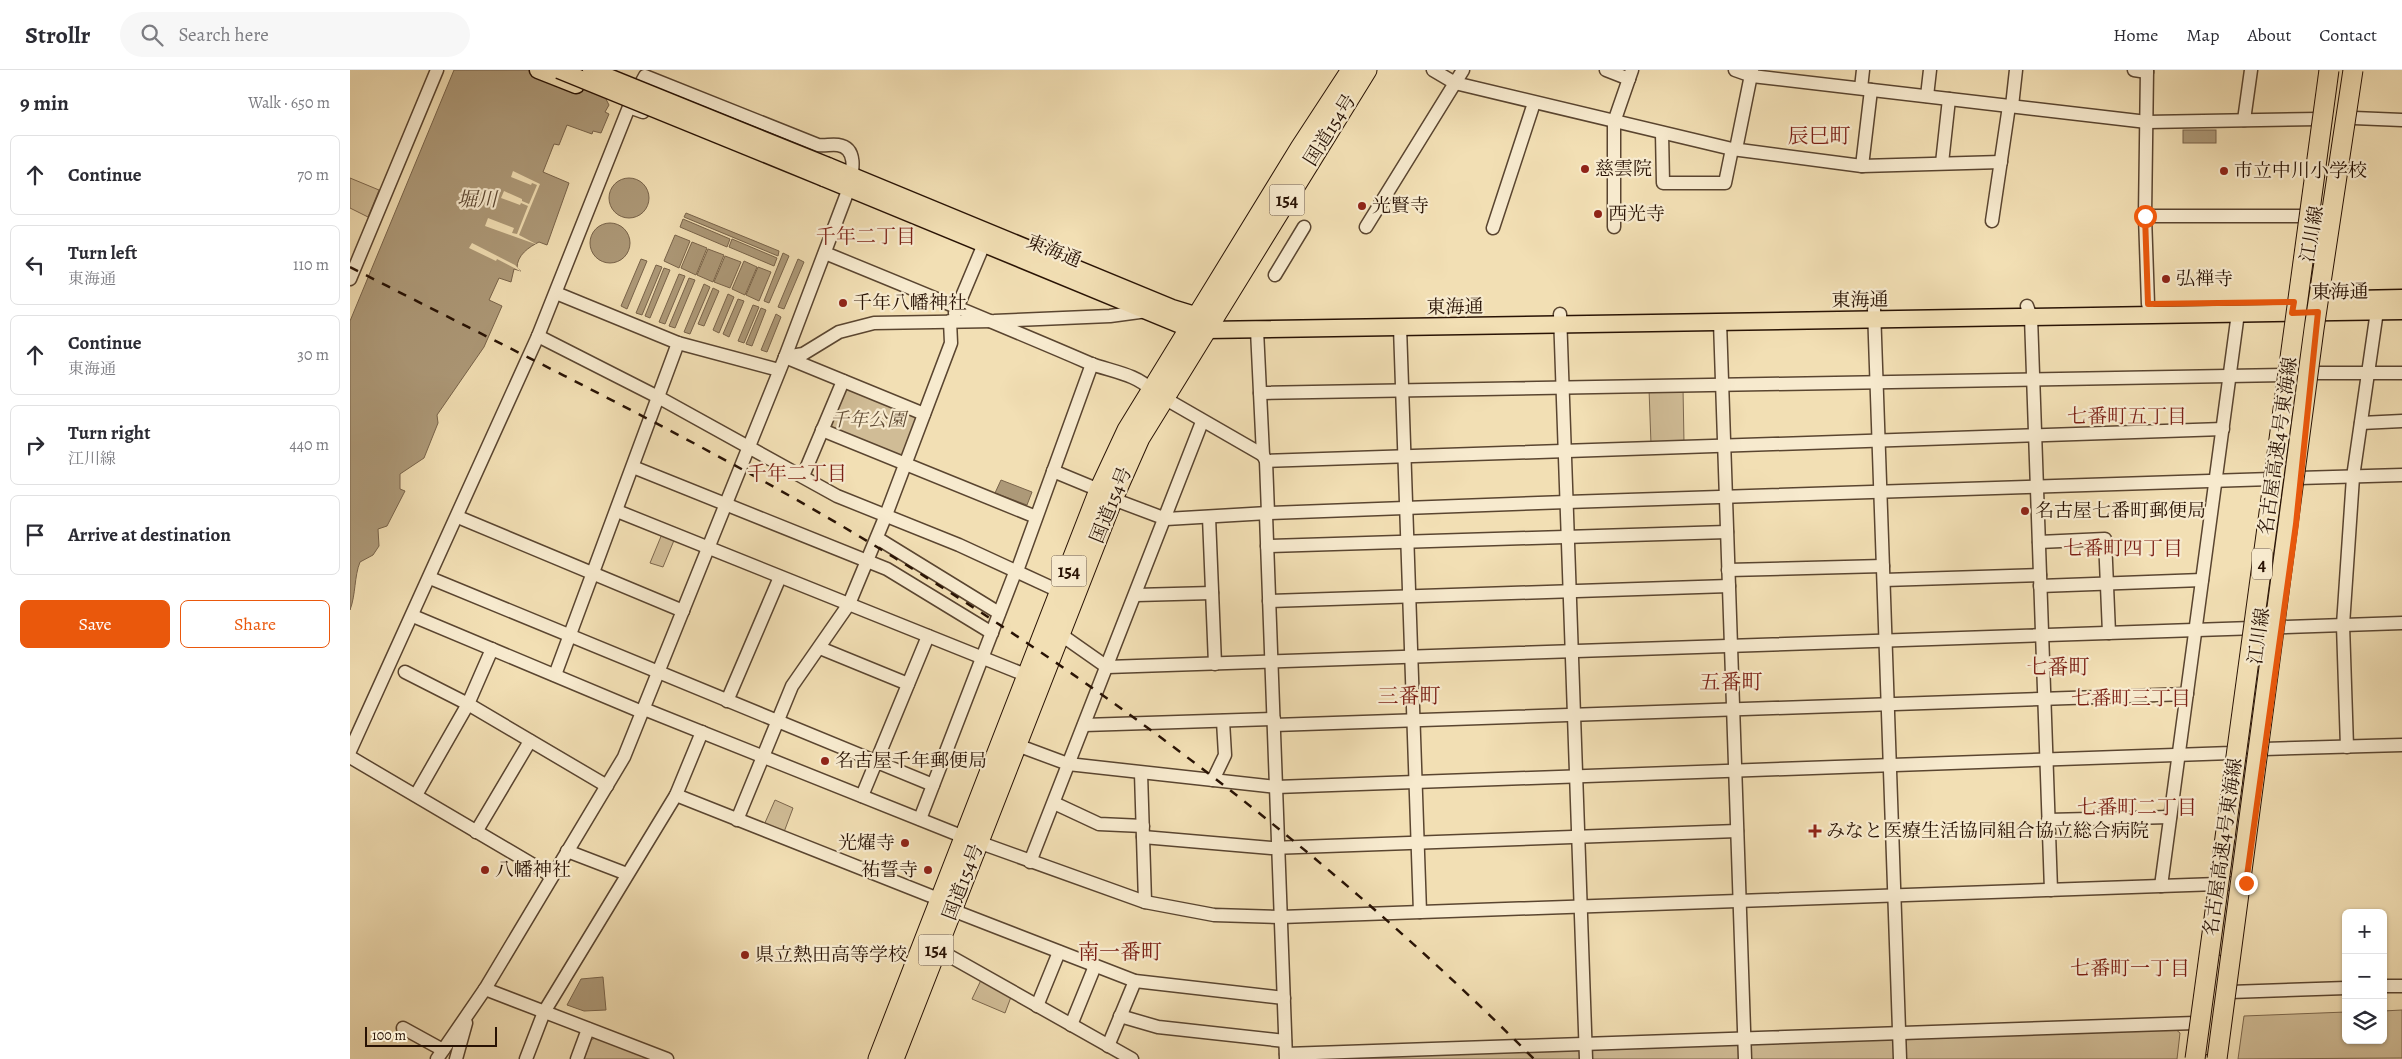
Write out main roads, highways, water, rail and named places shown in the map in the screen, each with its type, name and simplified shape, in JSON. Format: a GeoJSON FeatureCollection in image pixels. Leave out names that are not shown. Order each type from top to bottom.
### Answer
{"type":"FeatureCollection","features":[{"type":"Feature","properties":{"kind":"highway","name":"国道154号"},"geometry":{"type":"LineString","coordinates":[[1201,324],[1351,70]]}},
{"type":"Feature","properties":{"kind":"highway","name":"国道154号"},"geometry":{"type":"LineString","coordinates":[[878,1059],[946,905],[1028,676],[1061,592],[1106,494],[1140,438],[1157,394],[1367,70]]}},
{"type":"Feature","properties":{"kind":"highway","name":"名古屋高速4号東海線"},"geometry":{"type":"LineString","coordinates":[[2195,1059],[2293,340],[2327,70]]}},
{"type":"Feature","properties":{"kind":"highway"},"geometry":{"type":"LineString","coordinates":[[2293,340],[2299,331],[2324,172],[2336,70]]}},
{"type":"Feature","properties":{"kind":"highway"},"geometry":{"type":"LineString","coordinates":[[2318,313],[2312,320],[2344,70]]}},
{"type":"Feature","properties":{"kind":"highway","name":"名古屋高速4号東海線"},"geometry":{"type":"LineString","coordinates":[[2217,1059],[2318,313],[2353,70]]}},
{"type":"Feature","properties":{"kind":"highway","name":"国道154号"},"geometry":{"type":"LineString","coordinates":[[971,839],[1017,745],[1060,634],[1106,494]]}},
{"type":"Feature","properties":{"kind":"highway"},"geometry":{"type":"LineString","coordinates":[[2211,1059],[2213,1006],[2259,664],[2272,614],[2278,604]]}},
{"type":"Feature","properties":{"kind":"highway","name":"国道154号"},"geometry":{"type":"LineString","coordinates":[[894,1059],[937,949],[946,905]]}},
{"type":"Feature","properties":{"kind":"main road"},"geometry":{"type":"LineString","coordinates":[[538,70],[585,89],[603,78]]}},
{"type":"Feature","properties":{"kind":"main road","name":"東海通"},"geometry":{"type":"LineString","coordinates":[[559,70],[603,78]]}},
{"type":"Feature","properties":{"kind":"main road","name":"東海通"},"geometry":{"type":"LineString","coordinates":[[591,70],[603,78],[826,172],[849,187],[984,244],[1149,311],[1201,324],[1257,330],[1400,327],[1560,319],[1720,322],[1874,315]]}},
{"type":"Feature","properties":{"kind":"main road","name":"江川線"},"geometry":{"type":"LineString","coordinates":[[2190,1059],[2258,545],[2271,479],[2293,307],[2309,216],[2319,119],[2327,70]]}},
{"type":"Feature","properties":{"kind":"main road","name":"江川線"},"geometry":{"type":"LineString","coordinates":[[2221,1059],[2296,524],[2299,478],[2318,313],[2354,118],[2360,70]]}},
{"type":"Feature","properties":{"kind":"main road","name":"東海通"},"geometry":{"type":"LineString","coordinates":[[849,187],[1201,324],[1874,315],[2029,311],[2148,304],[2293,307],[2318,313],[2402,311]]}},
{"type":"Feature","properties":{"kind":"main road","name":"東海通"},"geometry":{"type":"LineString","coordinates":[[2318,313],[2402,298]]}},
{"type":"Feature","properties":{"kind":"main road","name":"東海通"},"geometry":{"type":"LineString","coordinates":[[2029,311],[2238,313],[2293,307]]}},
{"type":"Feature","properties":{"kind":"water","name":"堀川"},"geometry":{"type":"Polygon","coordinates":[[[454,70],[611,70],[602,91],[609,105],[605,112],[609,114],[601,133],[593,131],[592,134],[567,125],[559,145],[554,144],[543,172],[569,183],[547,245],[539,242],[524,252],[519,259],[517,268],[521,271],[514,269],[511,282],[499,278],[489,300],[502,306],[484,347],[437,415],[438,423],[424,458],[400,474],[400,489],[405,491],[387,526],[378,529],[379,546],[373,555],[360,562],[350,610],[350,321],[454,70]]]}},
{"type":"Feature","properties":{"kind":"water"},"geometry":{"type":"Polygon","coordinates":[[[2183,130],[2216,130],[2216,143],[2183,143],[2183,130]]]}},
{"type":"Feature","properties":{"kind":"water"},"geometry":{"type":"Polygon","coordinates":[[[629,178],[643,184],[649,198],[643,212],[629,218],[615,212],[609,198],[615,184],[629,178]]]}},
{"type":"Feature","properties":{"kind":"water"},"geometry":{"type":"Polygon","coordinates":[[[686,213],[779,251],[778,256],[684,217],[686,213]]]}},
{"type":"Feature","properties":{"kind":"water"},"geometry":{"type":"Polygon","coordinates":[[[683,219],[730,239],[727,247],[680,227],[683,219]]]}},
{"type":"Feature","properties":{"kind":"water"},"geometry":{"type":"Polygon","coordinates":[[[610,223],[624,229],[630,243],[624,257],[610,263],[596,257],[590,243],[596,229],[610,223]]]}},
{"type":"Feature","properties":{"kind":"water"},"geometry":{"type":"Polygon","coordinates":[[[675,235],[690,241],[679,268],[664,261],[675,235]]]}},
{"type":"Feature","properties":{"kind":"water"},"geometry":{"type":"Polygon","coordinates":[[[732,239],[777,258],[774,266],[729,247],[732,239]]]}},
{"type":"Feature","properties":{"kind":"water"},"geometry":{"type":"Polygon","coordinates":[[[692,242],[707,248],[696,275],[681,268],[692,242]]]}},
{"type":"Feature","properties":{"kind":"water"},"geometry":{"type":"Polygon","coordinates":[[[708,249],[724,255],[713,282],[697,275],[708,249]]]}},
{"type":"Feature","properties":{"kind":"water"},"geometry":{"type":"Polygon","coordinates":[[[783,253],[789,256],[769,303],[764,301],[783,253]]]}},
{"type":"Feature","properties":{"kind":"water"},"geometry":{"type":"Polygon","coordinates":[[[725,256],[741,262],[730,288],[714,282],[725,256]]]}},
{"type":"Feature","properties":{"kind":"water"},"geometry":{"type":"Polygon","coordinates":[[[641,259],[647,261],[627,309],[621,306],[641,259]]]}},
{"type":"Feature","properties":{"kind":"water"},"geometry":{"type":"Polygon","coordinates":[[[798,259],[804,262],[784,309],[778,307],[798,259]]]}},
{"type":"Feature","properties":{"kind":"water"},"geometry":{"type":"Polygon","coordinates":[[[744,261],[757,267],[745,295],[732,289],[744,261]]]}},
{"type":"Feature","properties":{"kind":"water"},"geometry":{"type":"Polygon","coordinates":[[[656,265],[662,267],[642,315],[636,313],[656,265]]]}},
{"type":"Feature","properties":{"kind":"water"},"geometry":{"type":"Polygon","coordinates":[[[758,267],[771,272],[759,301],[746,295],[758,267]]]}},
{"type":"Feature","properties":{"kind":"water"},"geometry":{"type":"Polygon","coordinates":[[[664,268],[670,270],[650,318],[645,316],[664,268]]]}},
{"type":"Feature","properties":{"kind":"water"},"geometry":{"type":"Polygon","coordinates":[[[679,274],[685,276],[665,324],[659,322],[679,274]]]}},
{"type":"Feature","properties":{"kind":"water"},"geometry":{"type":"Polygon","coordinates":[[[689,278],[695,280],[675,328],[669,326],[689,278]]]}},
{"type":"Feature","properties":{"kind":"water"},"geometry":{"type":"Polygon","coordinates":[[[704,284],[710,287],[690,334],[684,332],[704,284]]]}},
{"type":"Feature","properties":{"kind":"water"},"geometry":{"type":"Polygon","coordinates":[[[713,288],[719,291],[704,326],[698,324],[713,288]]]}},
{"type":"Feature","properties":{"kind":"water"},"geometry":{"type":"Polygon","coordinates":[[[728,294],[734,297],[719,333],[713,330],[728,294]]]}},
{"type":"Feature","properties":{"kind":"water"},"geometry":{"type":"Polygon","coordinates":[[[738,299],[744,301],[729,337],[723,334],[738,299]]]}},
{"type":"Feature","properties":{"kind":"water"},"geometry":{"type":"Polygon","coordinates":[[[753,305],[759,307],[744,343],[738,341],[753,305]]]}},
{"type":"Feature","properties":{"kind":"water"},"geometry":{"type":"Polygon","coordinates":[[[761,308],[766,310],[752,346],[746,344],[761,308]]]}},
{"type":"Feature","properties":{"kind":"water"},"geometry":{"type":"Polygon","coordinates":[[[776,314],[781,317],[767,352],[761,350],[776,314]]]}},
{"type":"Feature","properties":{"kind":"water"},"geometry":{"type":"Polygon","coordinates":[[[1001,480],[1032,492],[1027,505],[995,493],[1001,480]]]}},
{"type":"Feature","properties":{"kind":"water"},"geometry":{"type":"Polygon","coordinates":[[[603,977],[606,1010],[584,1011],[567,1005],[581,979],[603,977]]]}},
{"type":"Feature","properties":{"kind":"railway"},"geometry":{"type":"LineString","coordinates":[[350,267],[626,407],[762,480],[829,518],[981,612],[1148,728],[1309,854],[1461,988],[1534,1059]]}},
{"type":"Feature","properties":{"kind":"place","name":"慈雲院"},"geometry":{"type":"Point","coordinates":[1585,169]}},
{"type":"Feature","properties":{"kind":"place","name":"市立中川小学校"},"geometry":{"type":"Point","coordinates":[2224,171]}},
{"type":"Feature","properties":{"kind":"place","name":"光賢寺"},"geometry":{"type":"Point","coordinates":[1362,206]}},
{"type":"Feature","properties":{"kind":"place","name":"西光寺"},"geometry":{"type":"Point","coordinates":[1598,214]}},
{"type":"Feature","properties":{"kind":"place","name":"弘禅寺"},"geometry":{"type":"Point","coordinates":[2166,279]}},
{"type":"Feature","properties":{"kind":"place","name":"千年八幡神社"},"geometry":{"type":"Point","coordinates":[843,303]}},
{"type":"Feature","properties":{"kind":"place","name":"名古屋七番町郵便局"},"geometry":{"type":"Point","coordinates":[2025,511]}},
{"type":"Feature","properties":{"kind":"place","name":"名古屋千年郵便局"},"geometry":{"type":"Point","coordinates":[825,761]}},
{"type":"Feature","properties":{"kind":"place","name":"みなと医療生活協同組合協立総合病院"},"geometry":{"type":"Point","coordinates":[1815,831]}},
{"type":"Feature","properties":{"kind":"place","name":"光燿寺"},"geometry":{"type":"Point","coordinates":[905,843]}},
{"type":"Feature","properties":{"kind":"place","name":"八幡神社"},"geometry":{"type":"Point","coordinates":[485,870]}},
{"type":"Feature","properties":{"kind":"place","name":"祐誓寺"},"geometry":{"type":"Point","coordinates":[928,870]}},
{"type":"Feature","properties":{"kind":"place","name":"県立熱田高等学校"},"geometry":{"type":"Point","coordinates":[745,955]}},
{"type":"Feature","properties":{"kind":"district","name":"辰巳町"},"geometry":{"type":"Point","coordinates":[1819,136]}},
{"type":"Feature","properties":{"kind":"district","name":"千年二丁目"},"geometry":{"type":"Point","coordinates":[866,236]}},
{"type":"Feature","properties":{"kind":"district","name":"七番町五丁目"},"geometry":{"type":"Point","coordinates":[2127,416]}},
{"type":"Feature","properties":{"kind":"district","name":"千年二丁目"},"geometry":{"type":"Point","coordinates":[797,473]}},
{"type":"Feature","properties":{"kind":"district","name":"七番町四丁目"},"geometry":{"type":"Point","coordinates":[2123,548]}},
{"type":"Feature","properties":{"kind":"district","name":"七番町"},"geometry":{"type":"Point","coordinates":[2058,667]}},
{"type":"Feature","properties":{"kind":"district","name":"五番町"},"geometry":{"type":"Point","coordinates":[1731,682]}},
{"type":"Feature","properties":{"kind":"district","name":"三番町"},"geometry":{"type":"Point","coordinates":[1409,696]}},
{"type":"Feature","properties":{"kind":"district","name":"七番町三丁目"},"geometry":{"type":"Point","coordinates":[2131,698]}},
{"type":"Feature","properties":{"kind":"district","name":"七番町二丁目"},"geometry":{"type":"Point","coordinates":[2137,807]}},
{"type":"Feature","properties":{"kind":"district","name":"南一番町"},"geometry":{"type":"Point","coordinates":[1120,952]}},
{"type":"Feature","properties":{"kind":"district","name":"七番町一丁目"},"geometry":{"type":"Point","coordinates":[2130,968]}},
{"type":"Feature","properties":{"kind":"park label","name":"千年公園"},"geometry":{"type":"Point","coordinates":[868,420]}}]}
